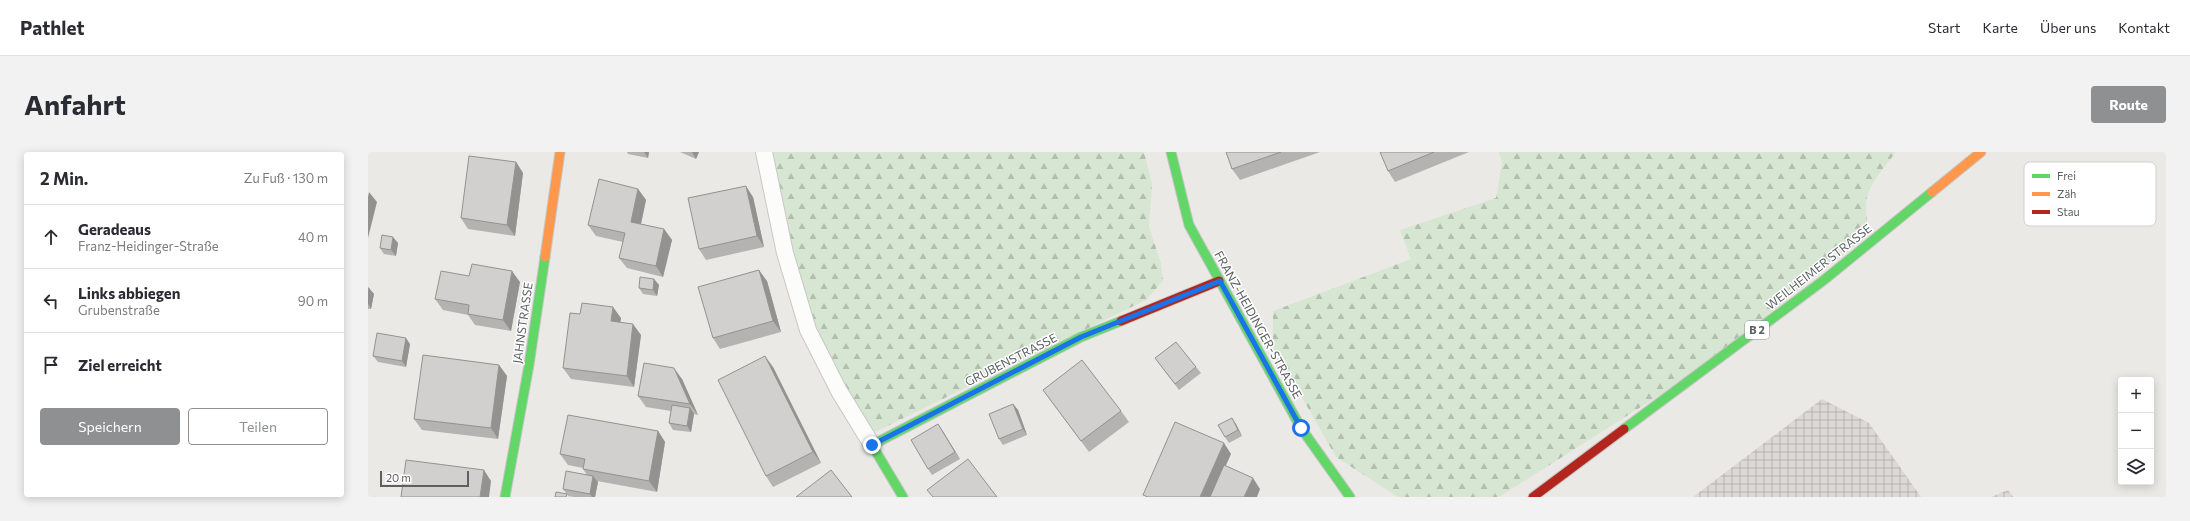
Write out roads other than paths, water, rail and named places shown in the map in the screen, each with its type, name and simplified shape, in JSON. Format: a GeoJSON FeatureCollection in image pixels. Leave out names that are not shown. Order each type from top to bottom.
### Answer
{"type":"FeatureCollection","features":[{"type":"Feature","properties":{"kind":"street","name":"JAHNSTRASSE"},"geometry":{"type":"LineString","coordinates":[[505,497],[529,365],[560,152]]}},
{"type":"Feature","properties":{"kind":"street","name":"FRANZ-HEIDINGER-STRASSE"},"geometry":{"type":"LineString","coordinates":[[1171,152],[1188,226],[1301,428],[1350,497]]}},
{"type":"Feature","properties":{"kind":"street","name":"WEILHEIMER STRASSE"},"geometry":{"type":"LineString","coordinates":[[1533,497],[1824,280],[1981,152]]}},
{"type":"Feature","properties":{"kind":"street","name":"GRUBENSTRASSE"},"geometry":{"type":"LineString","coordinates":[[872,445],[1081,337],[1220,281]]}},
{"type":"Feature","properties":{"kind":"street"},"geometry":{"type":"LineString","coordinates":[[872,445],[903,497]]}},
{"type":"Feature","properties":{"kind":"lane"},"geometry":{"type":"LineString","coordinates":[[764,152],[785,253],[808,330],[839,391],[872,445]]}}]}
